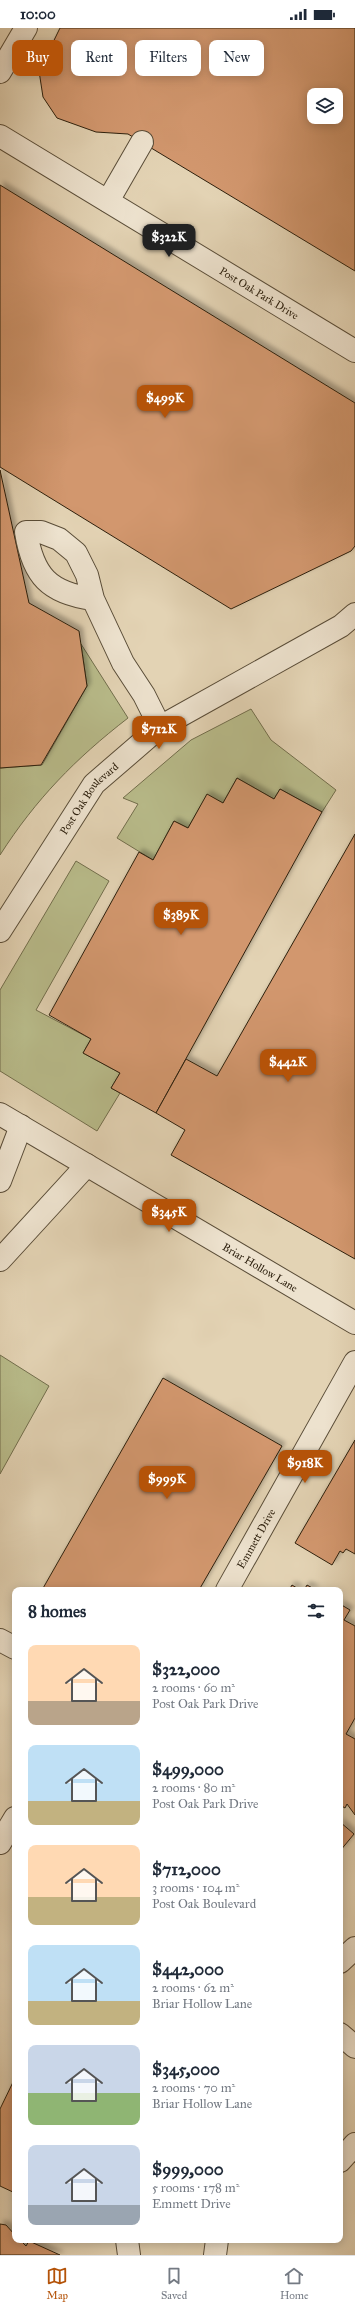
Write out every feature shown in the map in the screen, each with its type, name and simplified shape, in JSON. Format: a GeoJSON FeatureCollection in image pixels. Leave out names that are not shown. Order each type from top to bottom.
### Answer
{"type":"FeatureCollection","features":[{"type":"Feature","properties":{"kind":"street"},"geometry":{"type":"LineString","coordinates":[[0,72],[26,28]]}},
{"type":"Feature","properties":{"kind":"street","name":"Post Oak Park Drive"},"geometry":{"type":"LineString","coordinates":[[0,136],[355,351]]}},
{"type":"Feature","properties":{"kind":"street"},"geometry":{"type":"LineString","coordinates":[[108,201],[142,142]]}},
{"type":"Feature","properties":{"kind":"street"},"geometry":{"type":"LineString","coordinates":[[93,599],[123,663],[144,695],[160,727]]}},
{"type":"Feature","properties":{"kind":"street","name":"Post Oak Boulevard"},"geometry":{"type":"LineString","coordinates":[[0,931],[94,784],[160,727],[341,626],[355,614]]}},
{"type":"Feature","properties":{"kind":"street","name":"Briar Hollow Lane"},"geometry":{"type":"LineString","coordinates":[[0,1114],[355,1323]]}},
{"type":"Feature","properties":{"kind":"street"},"geometry":{"type":"LineString","coordinates":[[0,1181],[21,1126]]}},
{"type":"Feature","properties":{"kind":"street"},"geometry":{"type":"LineString","coordinates":[[0,1260],[88,1165]]}},
{"type":"Feature","properties":{"kind":"street","name":"Emmett Drive"},"geometry":{"type":"LineString","coordinates":[[229,1587],[355,1362]]}},
{"type":"Feature","properties":{"kind":"street"},"geometry":{"type":"LineString","coordinates":[[0,1640],[12,1646]]}},
{"type":"Feature","properties":{"kind":"street"},"geometry":{"type":"LineString","coordinates":[[0,1843],[12,1823]]}},
{"type":"Feature","properties":{"kind":"street"},"geometry":{"type":"LineString","coordinates":[[343,1959],[355,1948]]}},
{"type":"Feature","properties":{"kind":"street"},"geometry":{"type":"LineString","coordinates":[[343,2037],[355,2047]]}},
{"type":"Feature","properties":{"kind":"street"},"geometry":{"type":"LineString","coordinates":[[343,2158],[355,2144]]}},
{"type":"Feature","properties":{"kind":"street"},"geometry":{"type":"LineString","coordinates":[[127,2243],[129,2255]]}},
{"type":"Feature","properties":{"kind":"street"},"geometry":{"type":"LineString","coordinates":[[215,2255],[217,2243]]}},
{"type":"Feature","properties":{"kind":"green space"},"geometry":{"type":"Polygon","coordinates":[[[81,644],[128,718],[91,749],[42,798],[0,855],[0,768],[42,765],[87,686],[81,644]]]}},
{"type":"Feature","properties":{"kind":"green space"},"geometry":{"type":"Polygon","coordinates":[[[251,709],[271,740],[336,790],[322,812],[280,789],[274,799],[237,778],[223,803],[207,795],[188,828],[174,821],[153,860],[117,838],[138,804],[123,798],[191,740],[251,709]]]}},
{"type":"Feature","properties":{"kind":"green space"},"geometry":{"type":"Polygon","coordinates":[[[76,861],[109,881],[36,1010],[91,1039],[83,1053],[120,1073],[111,1088],[120,1093],[97,1131],[0,1071],[0,990],[76,861]]]}},
{"type":"Feature","properties":{"kind":"green space"},"geometry":{"type":"Polygon","coordinates":[[[0,1355],[49,1386],[0,1474],[0,1355]]]}},
{"type":"Feature","properties":{"kind":"building"},"geometry":{"type":"Polygon","coordinates":[[[60,28],[355,28],[355,271],[128,134],[96,132],[57,118],[43,97],[40,76],[63,76],[63,40],[54,40],[60,28]]]}},
{"type":"Feature","properties":{"kind":"building"},"geometry":{"type":"Polygon","coordinates":[[[0,185],[355,403],[355,546],[351,551],[231,609],[0,467],[0,185]]]}},
{"type":"Feature","properties":{"kind":"building"},"geometry":{"type":"Polygon","coordinates":[[[0,470],[29,603],[79,631],[87,686],[41,765],[0,768],[0,470]]]}},
{"type":"Feature","properties":{"kind":"building"},"geometry":{"type":"Polygon","coordinates":[[[237,778],[274,799],[280,789],[322,812],[156,1113],[111,1088],[120,1073],[83,1053],[91,1039],[49,1015],[139,852],[153,860],[174,821],[188,828],[207,794],[223,803],[237,778]]]}},
{"type":"Feature","properties":{"kind":"building"},"geometry":{"type":"Polygon","coordinates":[[[355,834],[355,1259],[171,1155],[185,1130],[156,1113],[186,1059],[217,1076],[355,834]]]}},
{"type":"Feature","properties":{"kind":"building"},"geometry":{"type":"Polygon","coordinates":[[[163,1378],[282,1446],[201,1587],[44,1587],[163,1378]]]}},
{"type":"Feature","properties":{"kind":"building"},"geometry":{"type":"Polygon","coordinates":[[[355,1440],[355,1554],[346,1549],[343,1553],[340,1551],[332,1565],[295,1543],[355,1440]]]}},
{"type":"Feature","properties":{"kind":"building"},"geometry":{"type":"Polygon","coordinates":[[[343,1606],[350,1610],[344,1620],[355,1626],[355,1718],[346,1734],[355,1739],[355,1815],[347,1804],[345,1808],[343,1807],[343,1606]]]}},
{"type":"Feature","properties":{"kind":"building"},"geometry":{"type":"Polygon","coordinates":[[[343,1825],[354,1834],[343,1847],[343,1825]]]}},
{"type":"Feature","properties":{"kind":"building"},"geometry":{"type":"Polygon","coordinates":[[[12,2084],[12,2192],[0,2186],[0,2109],[12,2084]]]}},
{"type":"Feature","properties":{"kind":"building"},"geometry":{"type":"Polygon","coordinates":[[[0,2224],[6,2225],[12,2232],[12,2243],[23,2243],[26,2246],[28,2243],[33,2243],[60,2255],[0,2255],[0,2224]]]}}]}
